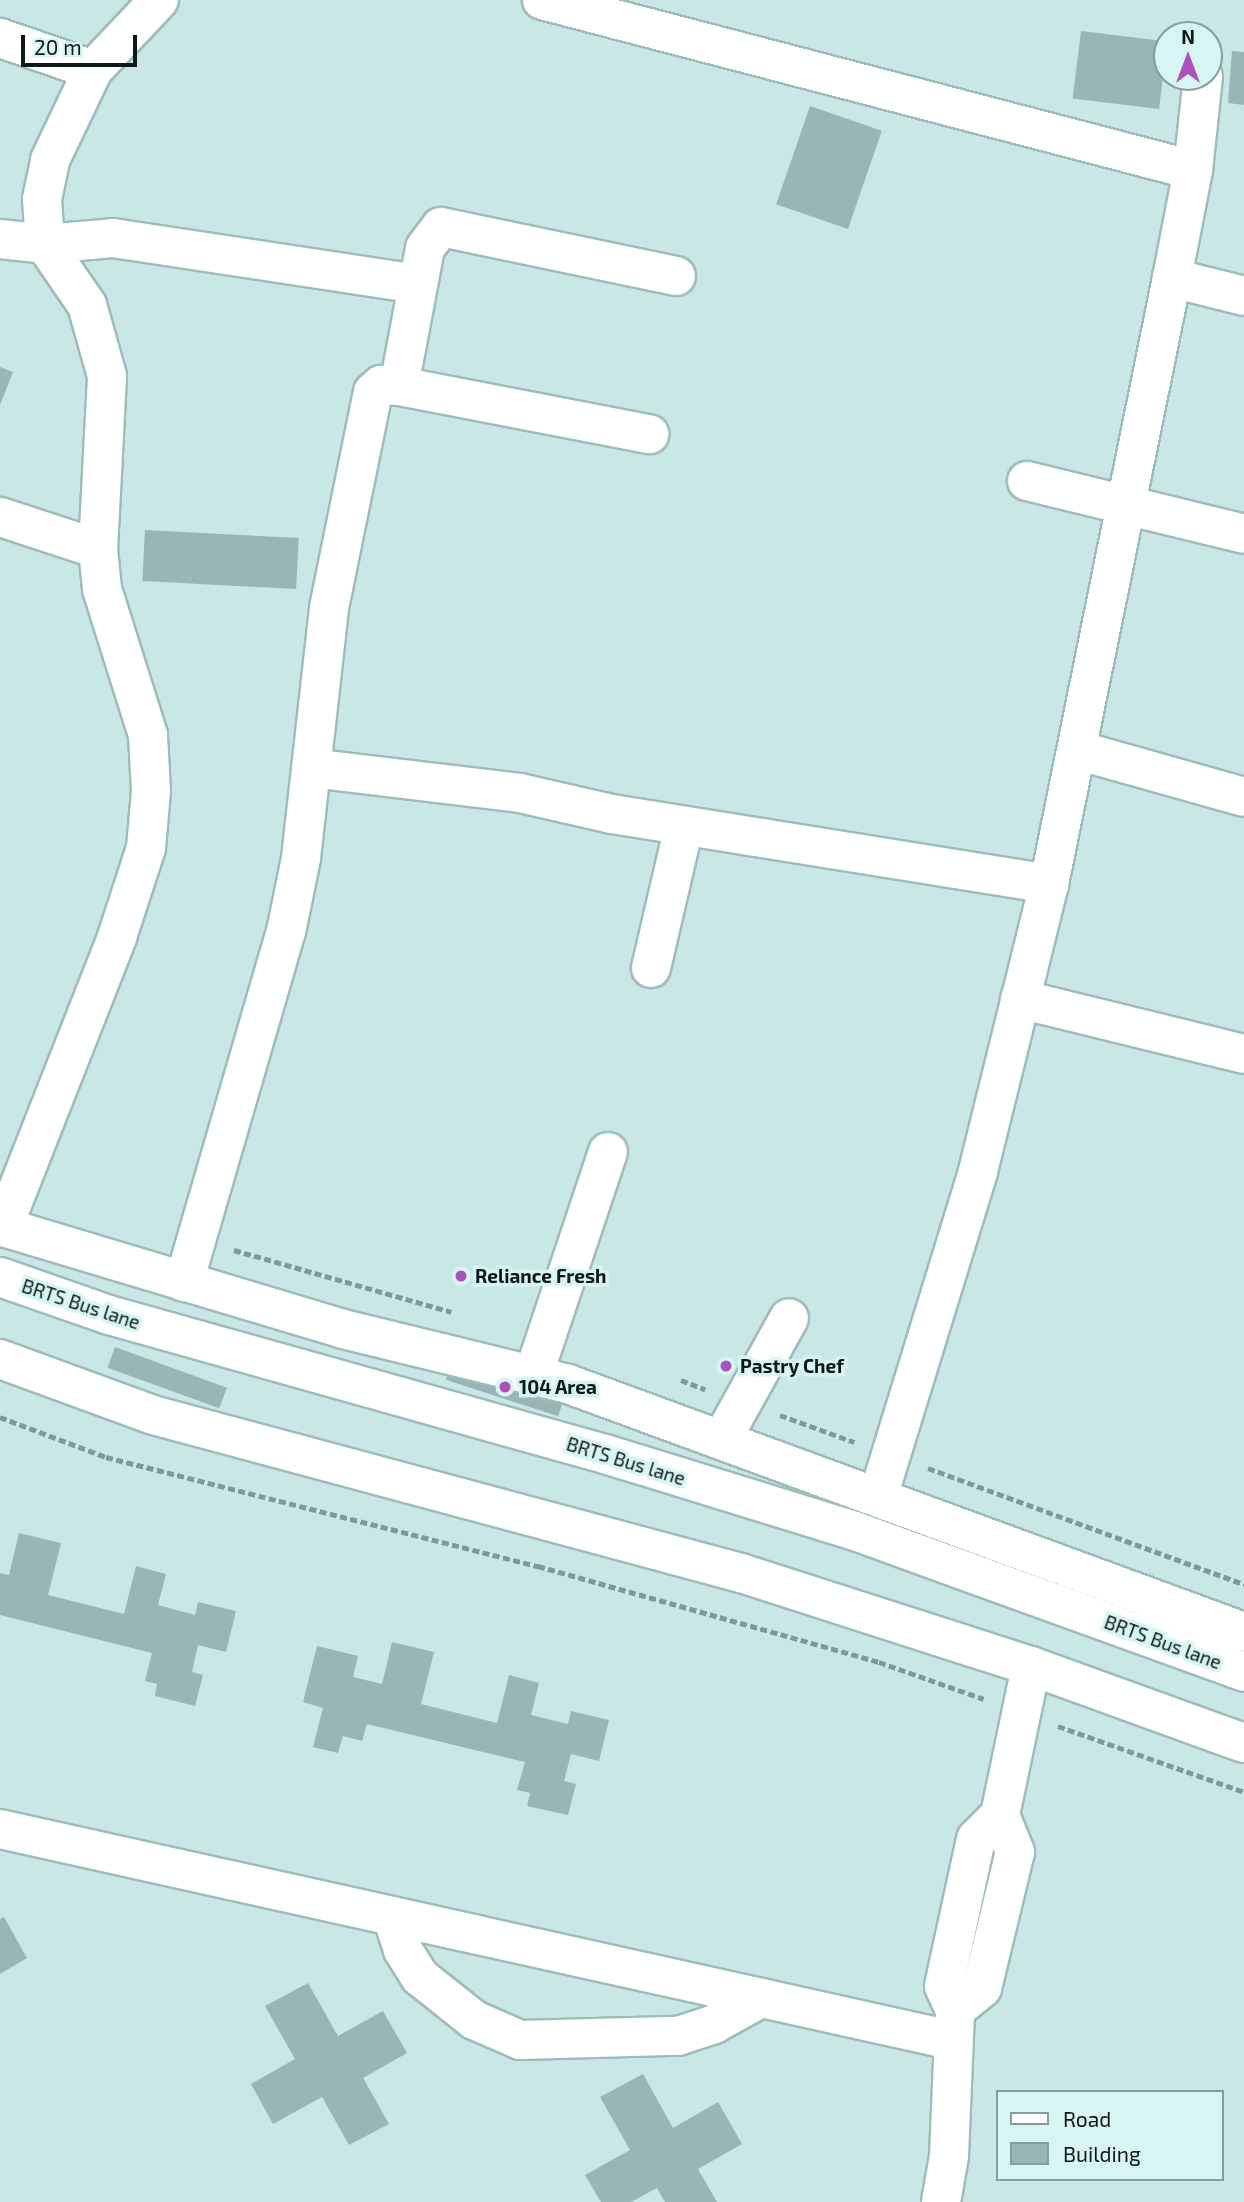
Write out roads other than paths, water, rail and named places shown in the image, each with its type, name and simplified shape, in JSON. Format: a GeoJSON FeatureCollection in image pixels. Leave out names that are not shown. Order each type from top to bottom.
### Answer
{"type":"FeatureCollection","features":[{"type":"Feature","properties":{"kind":"street"},"geometry":{"type":"LineString","coordinates":[[159,0],[93,70],[50,160],[42,199],[45,244],[87,305],[104,356],[106,443],[98,549],[102,589],[148,735],[151,791],[146,848],[117,937],[2,1226],[343,1329],[534,1373],[1244,1632]]}},
{"type":"Feature","properties":{"kind":"street"},"geometry":{"type":"LineString","coordinates":[[542,0],[1192,170]]}},
{"type":"Feature","properties":{"kind":"street"},"geometry":{"type":"LineString","coordinates":[[0,38],[93,70]]}},
{"type":"Feature","properties":{"kind":"street"},"geometry":{"type":"LineString","coordinates":[[878,1497],[978,1171],[1049,884],[1129,506],[1192,170],[1201,91]]}},
{"type":"Feature","properties":{"kind":"street"},"geometry":{"type":"LineString","coordinates":[[399,386],[425,248],[441,227],[676,276]]}},
{"type":"Feature","properties":{"kind":"street"},"geometry":{"type":"LineString","coordinates":[[0,239],[45,244],[113,239],[418,284]]}},
{"type":"Feature","properties":{"kind":"street"},"geometry":{"type":"LineString","coordinates":[[1172,278],[1244,296]]}},
{"type":"Feature","properties":{"kind":"street"},"geometry":{"type":"LineString","coordinates":[[184,1282],[286,932],[301,858],[329,608],[367,406],[381,385],[399,386],[649,434]]}},
{"type":"Feature","properties":{"kind":"street"},"geometry":{"type":"LineString","coordinates":[[1027,481],[1244,534]]}},
{"type":"Feature","properties":{"kind":"street"},"geometry":{"type":"LineString","coordinates":[[0,517],[98,549]]}},
{"type":"Feature","properties":{"kind":"street"},"geometry":{"type":"LineString","coordinates":[[1077,750],[1244,797]]}},
{"type":"Feature","properties":{"kind":"street"},"geometry":{"type":"LineString","coordinates":[[311,768],[520,793],[684,826],[1049,884]]}},
{"type":"Feature","properties":{"kind":"street"},"geometry":{"type":"LineString","coordinates":[[650,968],[684,826]]}},
{"type":"Feature","properties":{"kind":"street"},"geometry":{"type":"LineString","coordinates":[[1020,999],[1244,1054]]}},
{"type":"Feature","properties":{"kind":"street"},"geometry":{"type":"LineString","coordinates":[[534,1373],[608,1152]]}},
{"type":"Feature","properties":{"kind":"street","name":"BRTS Bus lane"},"geometry":{"type":"LineString","coordinates":[[0,1276],[109,1315],[605,1454],[841,1527],[1244,1672]]}},
{"type":"Feature","properties":{"kind":"street"},"geometry":{"type":"LineString","coordinates":[[722,1440],[789,1318]]}},
{"type":"Feature","properties":{"kind":"street"},"geometry":{"type":"LineString","coordinates":[[0,1359],[153,1415],[741,1573],[1031,1667],[1244,1743]]}},
{"type":"Feature","properties":{"kind":"street"},"geometry":{"type":"LineString","coordinates":[[941,2202],[948,2156],[953,2025],[982,1988],[1015,1852],[1000,1815],[1031,1667]]}},
{"type":"Feature","properties":{"kind":"street"},"geometry":{"type":"LineString","coordinates":[[0,1829],[761,1998],[953,2025]]}},
{"type":"Feature","properties":{"kind":"street"},"geometry":{"type":"LineString","coordinates":[[392,1916],[403,1950],[420,1978],[474,2020],[520,2040],[678,2036],[714,2024],[761,1998]]}},
{"type":"Feature","properties":{"kind":"place","name":"Reliance Fresh"},"geometry":{"type":"Point","coordinates":[461,1276]}},
{"type":"Feature","properties":{"kind":"place","name":"Pastry Chef"},"geometry":{"type":"Point","coordinates":[726,1366]}},
{"type":"Feature","properties":{"kind":"place","name":"104 Area"},"geometry":{"type":"Point","coordinates":[505,1387]}}]}
